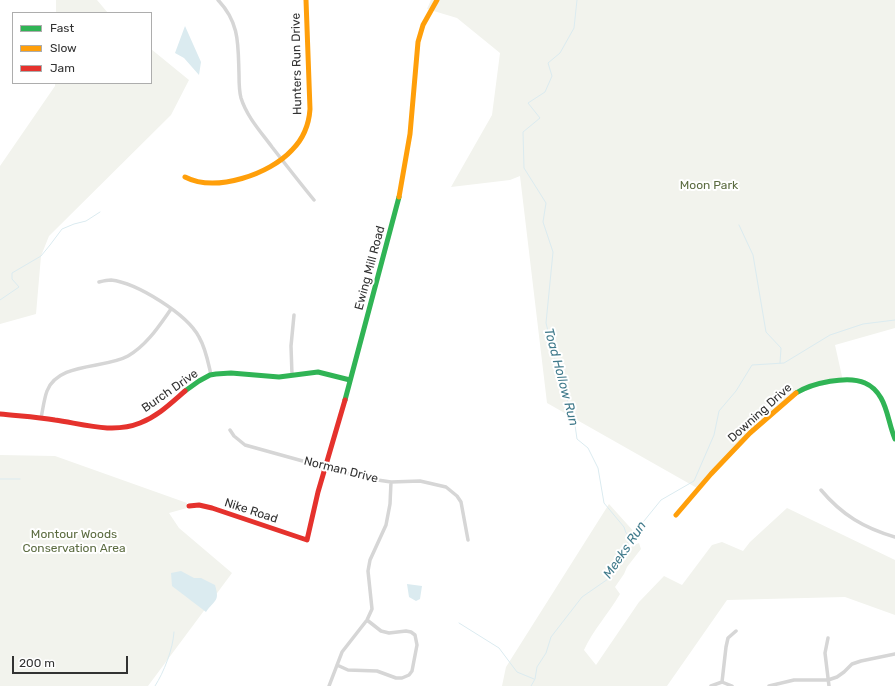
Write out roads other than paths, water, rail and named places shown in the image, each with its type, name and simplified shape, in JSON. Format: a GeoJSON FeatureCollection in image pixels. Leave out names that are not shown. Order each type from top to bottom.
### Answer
{"type":"FeatureCollection","features":[{"type":"Feature","properties":{"kind":"street"},"geometry":{"type":"LineString","coordinates":[[218,0],[227,11],[234,25],[237,36],[241,98],[250,118],[314,200]]}},
{"type":"Feature","properties":{"kind":"street","name":"Hunters Run Drive"},"geometry":{"type":"LineString","coordinates":[[185,177],[209,184],[235,180],[254,174],[282,160],[296,147],[309,118],[306,0]]}},
{"type":"Feature","properties":{"kind":"street","name":"Ewing Mill Road"},"geometry":{"type":"LineString","coordinates":[[307,540],[316,498],[386,250],[399,195],[410,134],[418,42],[423,26],[437,0]]}},
{"type":"Feature","properties":{"kind":"street"},"geometry":{"type":"LineString","coordinates":[[99,282],[110,280],[136,288],[183,318],[199,336],[207,357],[211,375]]}},
{"type":"Feature","properties":{"kind":"street"},"geometry":{"type":"LineString","coordinates":[[42,418],[48,390],[53,382],[60,376],[70,370],[108,363],[128,357],[142,347],[171,309]]}},
{"type":"Feature","properties":{"kind":"street"},"geometry":{"type":"LineString","coordinates":[[292,375],[291,346],[294,315]]}},
{"type":"Feature","properties":{"kind":"street","name":"Burch Drive"},"geometry":{"type":"LineString","coordinates":[[0,414],[42,418],[107,428],[126,427],[148,421],[161,413],[192,387],[211,375],[221,373],[275,378],[302,373],[320,372],[350,380]]}},
{"type":"Feature","properties":{"kind":"street","name":"Downing Drive"},"geometry":{"type":"LineString","coordinates":[[676,515],[711,474],[750,433],[794,394],[811,385],[852,379],[860,380],[873,387],[885,406],[895,439]]}},
{"type":"Feature","properties":{"kind":"street","name":"Norman Drive"},"geometry":{"type":"LineString","coordinates":[[230,430],[234,436],[246,445],[364,478],[391,482],[420,481],[446,486],[461,502],[468,540]]}},
{"type":"Feature","properties":{"kind":"street"},"geometry":{"type":"LineString","coordinates":[[329,686],[342,652],[366,620],[372,609],[368,572],[370,560],[386,525],[390,504],[391,482]]}},
{"type":"Feature","properties":{"kind":"street"},"geometry":{"type":"LineString","coordinates":[[821,490],[839,510],[857,522],[876,532],[895,538]]}},
{"type":"Feature","properties":{"kind":"street","name":"Nike Road"},"geometry":{"type":"LineString","coordinates":[[189,506],[199,505],[212,508],[307,540]]}},
{"type":"Feature","properties":{"kind":"street"},"geometry":{"type":"LineString","coordinates":[[337,665],[348,670],[377,671],[396,678],[402,678],[409,675],[412,671],[417,645],[415,635],[406,631],[388,633],[381,631],[366,620]]}},
{"type":"Feature","properties":{"kind":"street"},"geometry":{"type":"LineString","coordinates":[[722,682],[728,638],[736,631]]}},
{"type":"Feature","properties":{"kind":"street"},"geometry":{"type":"LineString","coordinates":[[828,638],[825,653],[829,686]]}},
{"type":"Feature","properties":{"kind":"street"},"geometry":{"type":"LineString","coordinates":[[769,686],[794,680],[828,680],[837,677],[852,664],[895,654]]}},
{"type":"Feature","properties":{"kind":"street"},"geometry":{"type":"LineString","coordinates":[[711,686],[722,682],[732,686]]}},
{"type":"Feature","properties":{"kind":"waterway","name":"Toad Hollow Run"},"geometry":{"type":"LineString","coordinates":[[577,0],[574,28],[560,53],[548,63],[552,76],[545,92],[528,103],[540,118],[523,132],[524,168],[546,203],[543,222],[553,252],[546,323],[561,383],[574,418],[577,439],[588,448],[598,468],[604,503],[624,527],[626,533],[631,537]]}},
{"type":"Feature","properties":{"kind":"waterway"},"geometry":{"type":"LineString","coordinates":[[0,300],[19,287],[12,279],[12,273],[41,256],[62,229],[86,221],[100,212]]}},
{"type":"Feature","properties":{"kind":"waterway"},"geometry":{"type":"LineString","coordinates":[[739,225],[753,255],[766,332],[781,348],[780,363]]}},
{"type":"Feature","properties":{"kind":"waterway","name":"Meeks Run"},"geometry":{"type":"LineString","coordinates":[[531,686],[535,679],[537,667],[546,653],[551,637],[582,597],[608,579],[631,537],[661,500],[694,481],[714,435],[719,411],[736,391],[752,365],[784,363],[830,335],[863,324],[895,320]]}},
{"type":"Feature","properties":{"kind":"waterway"},"geometry":{"type":"LineString","coordinates":[[0,479],[20,479]]}},
{"type":"Feature","properties":{"kind":"waterway"},"geometry":{"type":"LineString","coordinates":[[459,623],[499,648],[517,672],[534,679]]}},
{"type":"Feature","properties":{"kind":"waterway"},"geometry":{"type":"LineString","coordinates":[[155,686],[168,660],[174,632]]}},
{"type":"Feature","properties":{"kind":"park label","name":"Moon Park"},"geometry":{"type":"Point","coordinates":[709,186]}},
{"type":"Feature","properties":{"kind":"park label","name":"Montour Woods Conservation Area"},"geometry":{"type":"Point","coordinates":[74,542]}}]}
